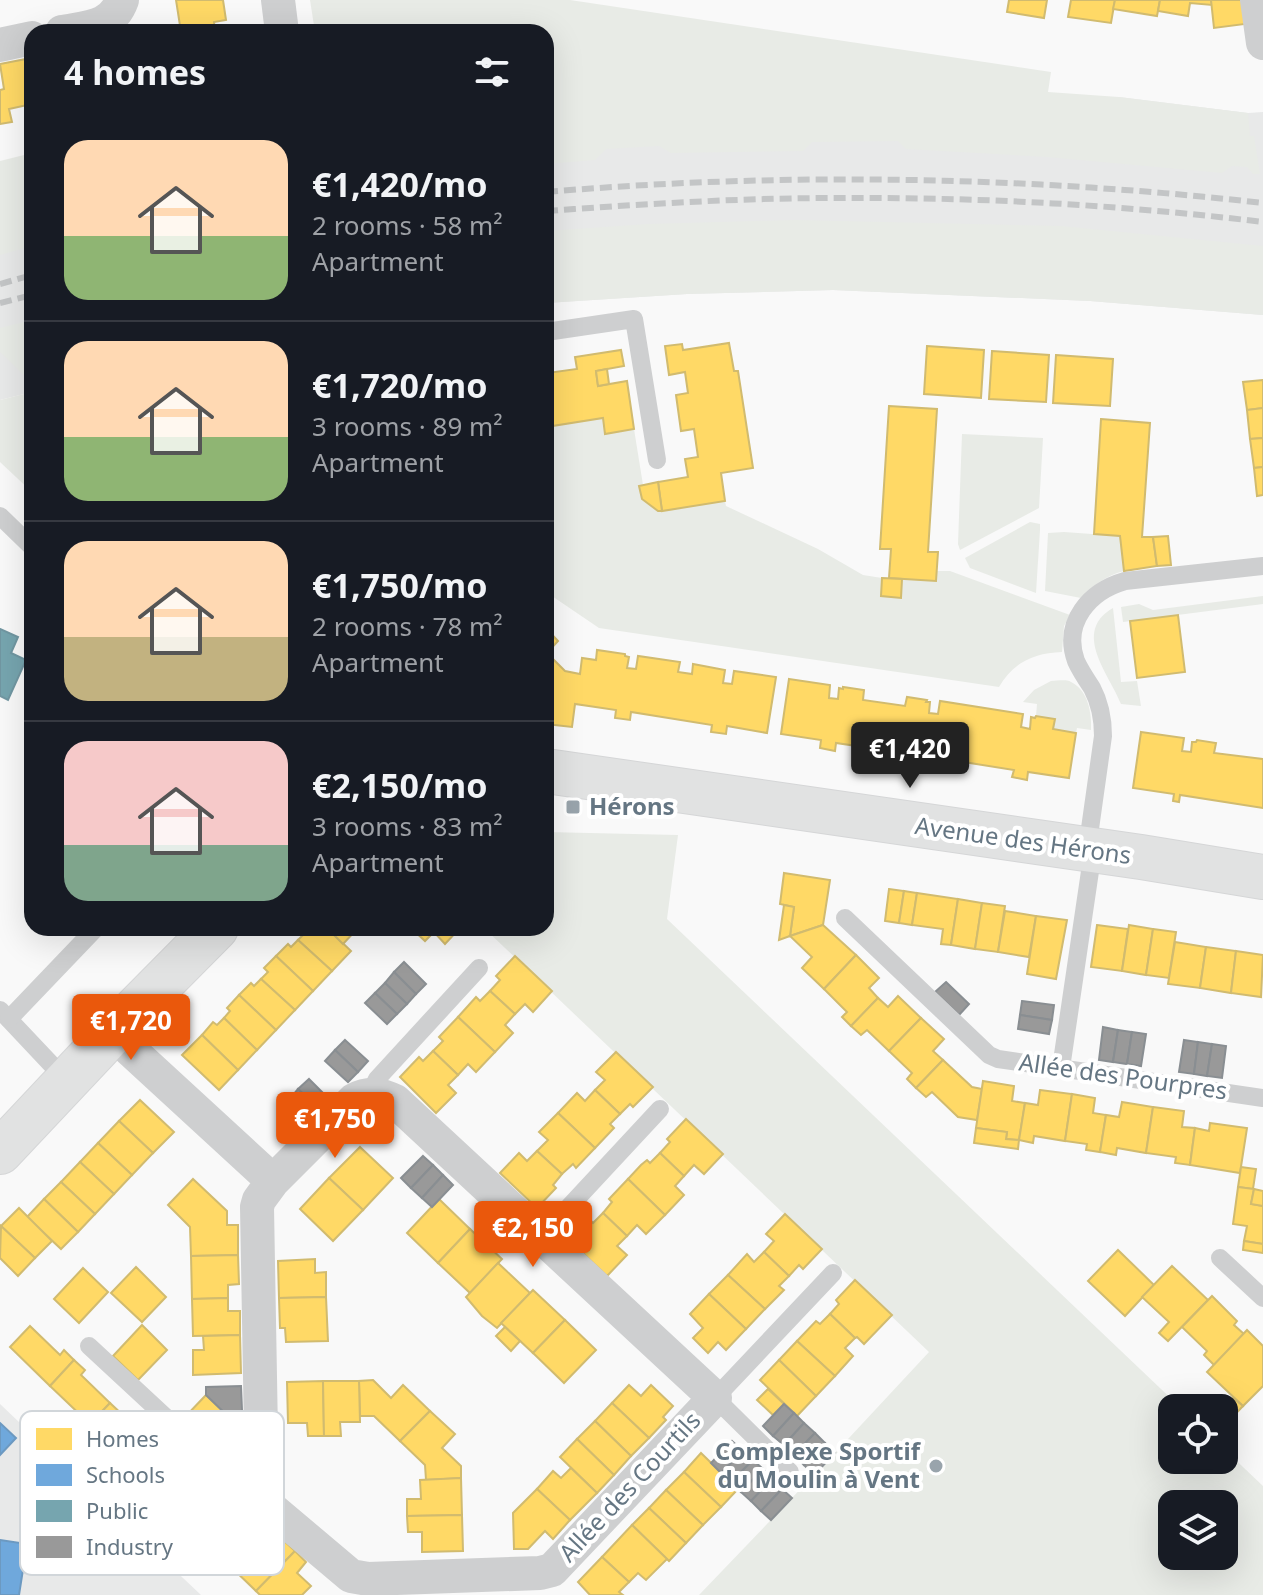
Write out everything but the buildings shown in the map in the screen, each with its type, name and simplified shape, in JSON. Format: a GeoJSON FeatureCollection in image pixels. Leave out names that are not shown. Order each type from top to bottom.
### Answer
{"type":"FeatureCollection","features":[{"type":"Feature","properties":{"kind":"street"},"geometry":{"type":"LineString","coordinates":[[99,24],[115,14],[122,0]]}},
{"type":"Feature","properties":{"kind":"street"},"geometry":{"type":"LineString","coordinates":[[278,0],[281,24]]}},
{"type":"Feature","properties":{"kind":"street"},"geometry":{"type":"LineString","coordinates":[[1257,0],[1263,43]]}},
{"type":"Feature","properties":{"kind":"street"},"geometry":{"type":"LineString","coordinates":[[0,45],[24,40]]}},
{"type":"Feature","properties":{"kind":"street","name":"Avenue des Hérons"},"geometry":{"type":"LineString","coordinates":[[554,772],[1263,877]]}},
{"type":"Feature","properties":{"kind":"street"},"geometry":{"type":"LineString","coordinates":[[0,1152],[208,936]]}},
{"type":"Feature","properties":{"kind":"street"},"geometry":{"type":"LineString","coordinates":[[112,1033],[273,1181]]}},
{"type":"Feature","properties":{"kind":"street","name":"Allée des Courtils"},"geometry":{"type":"LineString","coordinates":[[260,1411],[259,1200],[273,1181],[349,1104],[361,1096],[374,1094],[402,1106],[715,1398],[552,1570],[545,1573],[359,1579],[351,1576],[284,1519]]}},
{"type":"Feature","properties":{"kind":"lane"},"geometry":{"type":"LineString","coordinates":[[554,331],[634,319],[657,460]]}},
{"type":"Feature","properties":{"kind":"lane"},"geometry":{"type":"LineString","coordinates":[[0,516],[24,539]]}},
{"type":"Feature","properties":{"kind":"lane"},"geometry":{"type":"LineString","coordinates":[[1061,1068],[1103,736],[1099,704],[1073,650],[1075,621],[1082,608],[1113,584],[1263,566]]}},
{"type":"Feature","properties":{"kind":"lane","name":"Allée des Pourpres"},"geometry":{"type":"LineString","coordinates":[[845,918],[989,1055],[998,1059],[1263,1098]]}},
{"type":"Feature","properties":{"kind":"lane"},"geometry":{"type":"LineString","coordinates":[[67,1081],[5,1015],[88,936]]}},
{"type":"Feature","properties":{"kind":"lane"},"geometry":{"type":"LineString","coordinates":[[374,1094],[377,1079],[479,968]]}},
{"type":"Feature","properties":{"kind":"lane"},"geometry":{"type":"LineString","coordinates":[[541,1237],[660,1109]]}},
{"type":"Feature","properties":{"kind":"lane"},"geometry":{"type":"LineString","coordinates":[[1220,1258],[1263,1298]]}},
{"type":"Feature","properties":{"kind":"lane","name":"Allée des Courtils"},"geometry":{"type":"LineString","coordinates":[[790,1472],[715,1398],[833,1273]]}},
{"type":"Feature","properties":{"kind":"lane"},"geometry":{"type":"LineString","coordinates":[[89,1346],[159,1411]]}},
{"type":"Feature","properties":{"kind":"shaded area"},"geometry":{"type":"Polygon","coordinates":[[[310,0],[570,0],[1051,72],[1048,92],[1119,97],[1248,113],[1250,136],[1254,136],[1260,174],[1253,174],[1247,167],[1232,166],[1222,173],[1047,157],[906,149],[898,141],[812,142],[803,151],[671,153],[659,146],[606,149],[595,160],[554,163],[554,24],[314,24],[310,0]]]}},
{"type":"Feature","properties":{"kind":"shaded area"},"geometry":{"type":"Polygon","coordinates":[[[1119,97],[1248,113],[1263,112],[1263,315],[1090,301],[833,290],[687,294],[554,302],[554,98],[1119,97]]]}},
{"type":"Feature","properties":{"kind":"shaded area"},"geometry":{"type":"Polygon","coordinates":[[[24,155],[24,248],[0,255],[0,161],[24,155]]]}},
{"type":"Feature","properties":{"kind":"shaded area"},"geometry":{"type":"Polygon","coordinates":[[[24,183],[24,394],[0,400],[0,189],[24,183]]]}},
{"type":"Feature","properties":{"kind":"shaded area"},"geometry":{"type":"Polygon","coordinates":[[[794,220],[1061,226],[1263,246],[1263,315],[1090,301],[833,290],[687,294],[554,302],[554,230],[794,220]]]}},
{"type":"Feature","properties":{"kind":"shaded area"},"geometry":{"type":"Polygon","coordinates":[[[24,322],[24,375],[0,352],[0,328],[24,322]]]}},
{"type":"Feature","properties":{"kind":"shaded area"},"geometry":{"type":"Polygon","coordinates":[[[24,394],[24,484],[0,462],[0,400],[24,394]]]}},
{"type":"Feature","properties":{"kind":"shaded area"},"geometry":{"type":"Polygon","coordinates":[[[603,418],[606,433],[634,429],[643,485],[639,486],[642,499],[657,511],[725,501],[726,506],[818,549],[863,575],[882,578],[881,596],[901,597],[902,579],[936,581],[937,571],[950,571],[1070,615],[1064,626],[1062,652],[1026,660],[1011,671],[999,687],[599,628],[554,597],[554,426],[603,418]]]}},
{"type":"Feature","properties":{"kind":"shaded area"},"geometry":{"type":"Polygon","coordinates":[[[962,434],[1043,438],[1039,508],[960,550],[958,544],[962,434]]]}},
{"type":"Feature","properties":{"kind":"shaded area"},"geometry":{"type":"Polygon","coordinates":[[[1030,522],[1040,524],[1036,593],[970,568],[965,558],[1030,522]]]}},
{"type":"Feature","properties":{"kind":"shaded area"},"geometry":{"type":"Polygon","coordinates":[[[1048,533],[1120,536],[1124,571],[1100,582],[1081,598],[1045,591],[1048,533]]]}},
{"type":"Feature","properties":{"kind":"shaded area"},"geometry":{"type":"Polygon","coordinates":[[[1263,596],[1263,604],[1123,622],[1121,607],[1139,604],[1153,610],[1263,596]]]}},
{"type":"Feature","properties":{"kind":"shaded area"},"geometry":{"type":"Polygon","coordinates":[[[1113,608],[1121,682],[1137,681],[1141,706],[1121,704],[1097,654],[1095,629],[1101,618],[1113,608]]]}},
{"type":"Feature","properties":{"kind":"shaded area"},"geometry":{"type":"Polygon","coordinates":[[[1051,681],[1069,681],[1081,690],[1090,709],[1091,730],[1077,728],[1076,733],[1053,729],[1055,719],[1036,716],[1037,704],[1023,702],[1034,690],[1051,681]]]}},
{"type":"Feature","properties":{"kind":"shaded area"},"geometry":{"type":"Polygon","coordinates":[[[554,832],[678,835],[667,919],[1166,1394],[1158,1394],[1158,1474],[1238,1474],[1238,1462],[1263,1486],[1263,1595],[699,1595],[929,1352],[492,936],[554,936],[554,832]]]}},
{"type":"Feature","properties":{"kind":"shaded area"},"geometry":{"type":"Polygon","coordinates":[[[0,1404],[20,1423],[20,1575],[180,1575],[201,1595],[0,1595],[0,1404]]]}},
{"type":"Feature","properties":{"kind":"railway"},"geometry":{"type":"LineString","coordinates":[[554,191],[725,181],[904,180],[1084,187],[1263,203]]}},
{"type":"Feature","properties":{"kind":"railway"},"geometry":{"type":"LineString","coordinates":[[554,210],[728,200],[891,198],[1104,207],[1263,222]]}},
{"type":"Feature","properties":{"kind":"railway"},"geometry":{"type":"LineString","coordinates":[[0,284],[24,277]]}},
{"type":"Feature","properties":{"kind":"railway"},"geometry":{"type":"LineString","coordinates":[[0,303],[24,297]]}},
{"type":"Feature","properties":{"kind":"place","name":"Hérons"},"geometry":{"type":"Point","coordinates":[573,807]}},
{"type":"Feature","properties":{"kind":"place","name":"Complexe Sportif du Moulin à Vent"},"geometry":{"type":"Point","coordinates":[936,1466]}}]}
